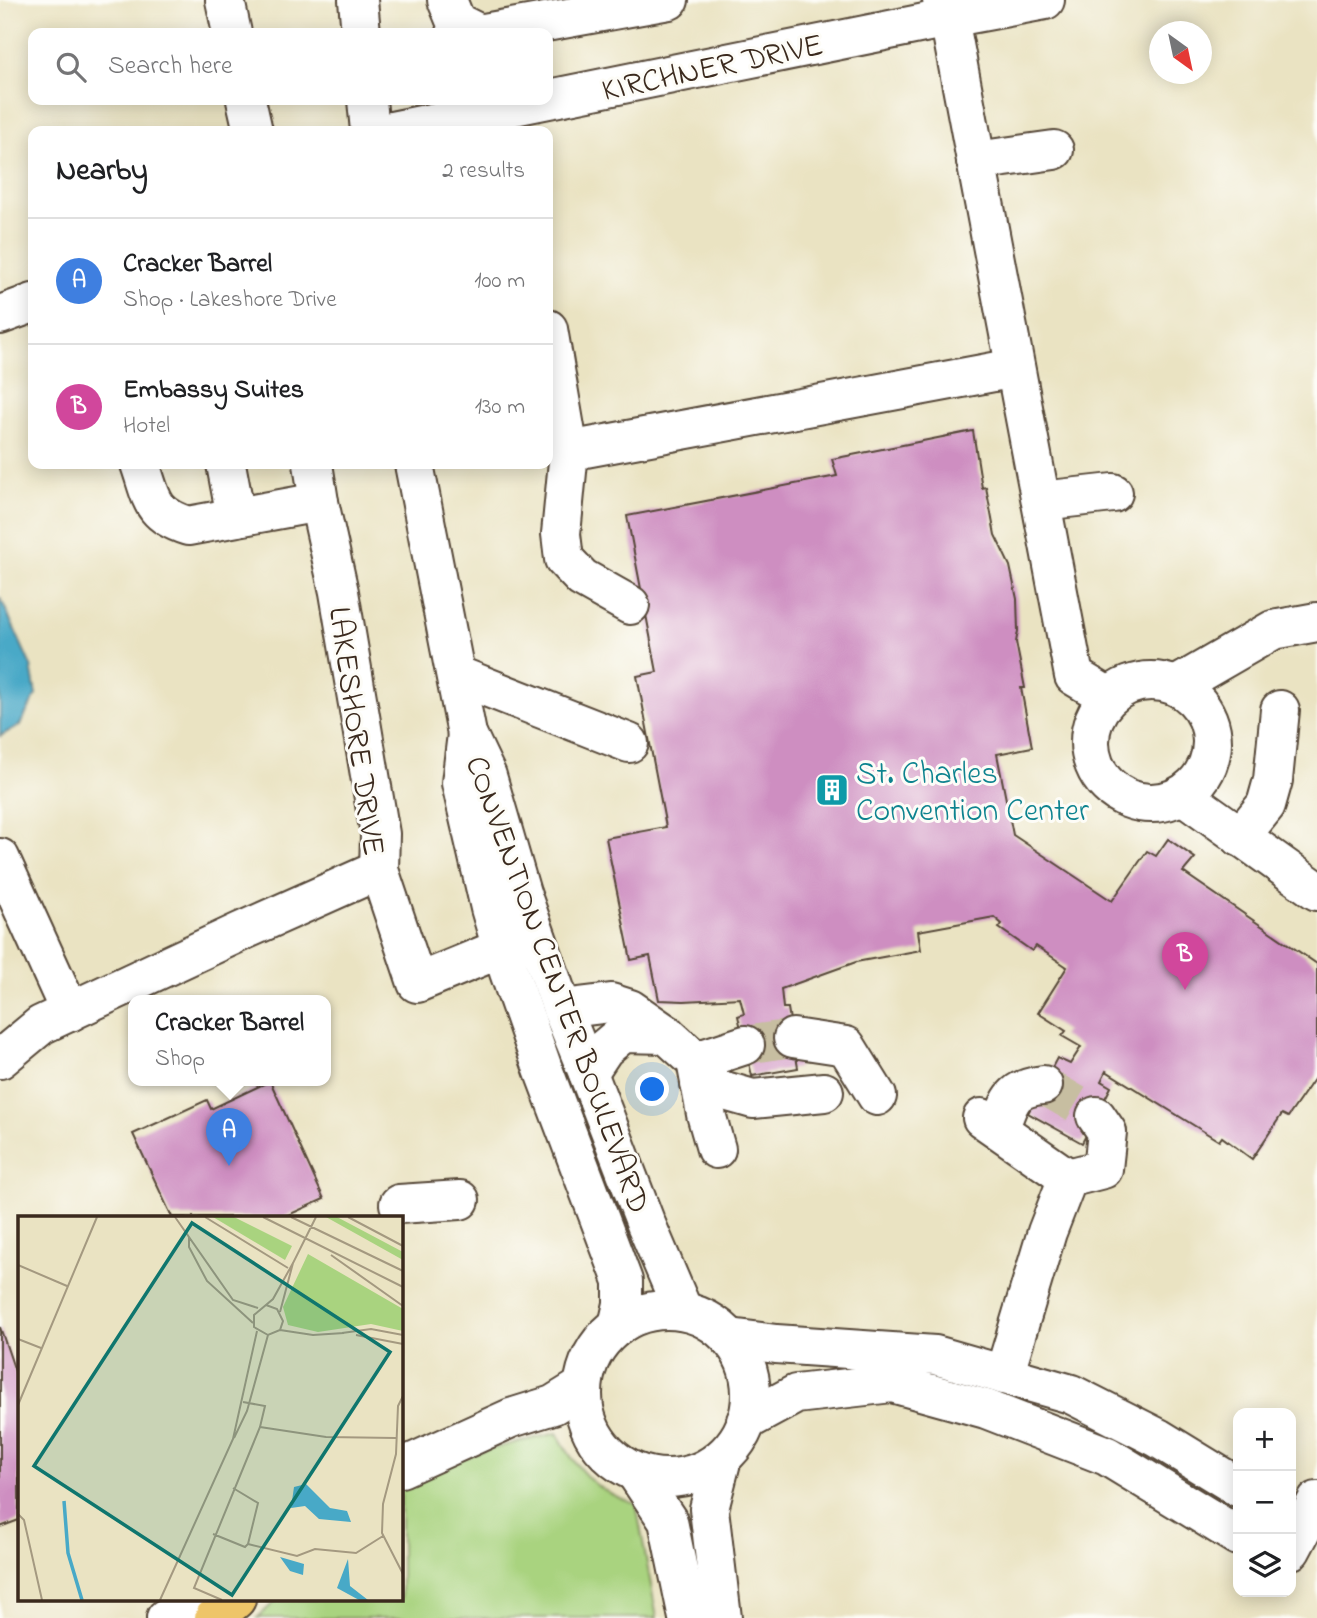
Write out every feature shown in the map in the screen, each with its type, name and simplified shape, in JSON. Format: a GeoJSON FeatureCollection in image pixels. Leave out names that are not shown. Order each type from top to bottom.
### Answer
{"type":"FeatureCollection","features":[{"type":"Feature","properties":{"kind":"highway"},"geometry":{"type":"LineString","coordinates":[[214,1618],[235,1600]]}},
{"type":"Feature","properties":{"kind":"street"},"geometry":{"type":"LineString","coordinates":[[225,0],[231,28]]}},
{"type":"Feature","properties":{"kind":"street"},"geometry":{"type":"LineString","coordinates":[[358,0],[361,28]]}},
{"type":"Feature","properties":{"kind":"street"},"geometry":{"type":"LineString","coordinates":[[447,0],[456,22],[468,28]]}},
{"type":"Feature","properties":{"kind":"street"},"geometry":{"type":"LineString","coordinates":[[512,28],[669,0]]}},
{"type":"Feature","properties":{"kind":"street","name":"KIRCHNER DRIVE"},"geometry":{"type":"LineString","coordinates":[[553,103],[946,9],[1045,0]]}},
{"type":"Feature","properties":{"kind":"street"},"geometry":{"type":"LineString","coordinates":[[946,9],[1074,676],[1109,697]]}},
{"type":"Feature","properties":{"kind":"street"},"geometry":{"type":"LineString","coordinates":[[247,105],[252,126]]}},
{"type":"Feature","properties":{"kind":"street"},"geometry":{"type":"LineString","coordinates":[[367,105],[370,126]]}},
{"type":"Feature","properties":{"kind":"street","name":"KIRCHNER DRIVE"},"geometry":{"type":"LineString","coordinates":[[424,126],[544,105]]}},
{"type":"Feature","properties":{"kind":"street"},"geometry":{"type":"LineString","coordinates":[[976,161],[1054,150]]}},
{"type":"Feature","properties":{"kind":"street"},"geometry":{"type":"LineString","coordinates":[[0,315],[28,305]]}},
{"type":"Feature","properties":{"kind":"street"},"geometry":{"type":"LineString","coordinates":[[553,358],[569,451],[561,534],[564,559],[582,578],[630,605]]}},
{"type":"Feature","properties":{"kind":"street"},"geometry":{"type":"LineString","coordinates":[[569,451],[1015,368]]}},
{"type":"Feature","properties":{"kind":"street"},"geometry":{"type":"LineString","coordinates":[[142,469],[156,509],[171,520],[188,526],[319,502]]}},
{"type":"Feature","properties":{"kind":"street"},"geometry":{"type":"LineString","coordinates":[[227,469],[236,517]]}},
{"type":"Feature","properties":{"kind":"street","name":"LAKESHORE DRIVE"},"geometry":{"type":"LineString","coordinates":[[0,1059],[41,1025],[379,870],[380,834],[339,592],[314,469]]}},
{"type":"Feature","properties":{"kind":"street","name":"CONVENTION CENTER BOULEVARD"},"geometry":{"type":"LineString","coordinates":[[415,469],[467,734],[488,776],[521,893],[519,943],[543,1069],[623,1281],[618,1326]]}},
{"type":"Feature","properties":{"kind":"street"},"geometry":{"type":"LineString","coordinates":[[1041,501],[1113,494]]}},
{"type":"Feature","properties":{"kind":"street"},"geometry":{"type":"LineString","coordinates":[[1176,687],[1273,630],[1317,622]]}},
{"type":"Feature","properties":{"kind":"street"},"geometry":{"type":"LineString","coordinates":[[456,676],[629,743]]}},
{"type":"Feature","properties":{"kind":"street"},"geometry":{"type":"LineString","coordinates":[[1141,681],[1176,687],[1192,697],[1204,712],[1211,729],[1212,748],[1207,766],[1197,782],[1183,795],[1164,802],[1144,803],[1125,798],[1108,787],[1096,771],[1090,752],[1090,732],[1097,713],[1109,697],[1124,687],[1141,681]]}},
{"type":"Feature","properties":{"kind":"street"},"geometry":{"type":"LineString","coordinates":[[1240,836],[1266,805],[1273,780],[1280,710]]}},
{"type":"Feature","properties":{"kind":"street"},"geometry":{"type":"LineString","coordinates":[[1183,795],[1317,891]]}},
{"type":"Feature","properties":{"kind":"street"},"geometry":{"type":"LineString","coordinates":[[0,858],[71,1012]]}},
{"type":"Feature","properties":{"kind":"street"},"geometry":{"type":"LineString","coordinates":[[379,870],[417,983],[519,943]]}},
{"type":"Feature","properties":{"kind":"street","name":"CONVENTION CENTER BOULEVARD"},"geometry":{"type":"LineString","coordinates":[[519,943],[562,1009],[683,1311]]}},
{"type":"Feature","properties":{"kind":"street"},"geometry":{"type":"LineString","coordinates":[[562,1009],[611,1003],[630,1009],[666,1034],[698,1072],[752,1099],[824,1091]]}},
{"type":"Feature","properties":{"kind":"street"},"geometry":{"type":"LineString","coordinates":[[588,1073],[604,1049],[624,1033],[666,1034]]}},
{"type":"Feature","properties":{"kind":"street"},"geometry":{"type":"LineString","coordinates":[[793,1038],[846,1046],[877,1096]]}},
{"type":"Feature","properties":{"kind":"street"},"geometry":{"type":"LineString","coordinates":[[698,1072],[745,1045]]}},
{"type":"Feature","properties":{"kind":"street"},"geometry":{"type":"LineString","coordinates":[[698,1072],[716,1149]]}},
{"type":"Feature","properties":{"kind":"street"},"geometry":{"type":"LineString","coordinates":[[1043,1085],[1027,1087],[1013,1096],[990,1124],[1086,1174]]}},
{"type":"Feature","properties":{"kind":"street"},"geometry":{"type":"LineString","coordinates":[[1004,1375],[1047,1232],[1086,1174],[1107,1132],[1096,1116]]}},
{"type":"Feature","properties":{"kind":"street"},"geometry":{"type":"LineString","coordinates":[[399,1204],[460,1200]]}},
{"type":"Feature","properties":{"kind":"street"},"geometry":{"type":"LineString","coordinates":[[660,1310],[683,1311],[708,1321],[730,1338],[742,1356],[749,1377],[751,1400],[746,1421],[736,1441],[722,1458],[703,1470],[681,1477],[658,1478],[636,1473],[613,1459],[595,1439],[584,1414],[582,1387],[588,1363],[600,1342],[618,1326],[638,1315],[660,1310]]}},
{"type":"Feature","properties":{"kind":"street"},"geometry":{"type":"LineString","coordinates":[[730,1338],[935,1355],[1071,1394],[1158,1438],[1233,1485]]}},
{"type":"Feature","properties":{"kind":"street"},"geometry":{"type":"LineString","coordinates":[[746,1421],[796,1394],[892,1383],[986,1409],[1107,1456],[1235,1534]]}},
{"type":"Feature","properties":{"kind":"street"},"geometry":{"type":"LineString","coordinates":[[402,1468],[512,1418],[553,1405],[582,1387]]}},
{"type":"Feature","properties":{"kind":"street"},"geometry":{"type":"LineString","coordinates":[[722,1458],[709,1509],[722,1618]]}},
{"type":"Feature","properties":{"kind":"street"},"geometry":{"type":"LineString","coordinates":[[636,1473],[668,1521],[688,1618]]}},
{"type":"Feature","properties":{"kind":"street"},"geometry":{"type":"LineString","coordinates":[[1296,1540],[1317,1501]]}},
{"type":"Feature","properties":{"kind":"street"},"geometry":{"type":"LineString","coordinates":[[1296,1553],[1317,1564]]}},
{"type":"Feature","properties":{"kind":"street"},"geometry":{"type":"LineString","coordinates":[[146,1600],[150,1618]]}},
{"type":"Feature","properties":{"kind":"street"},"geometry":{"type":"LineString","coordinates":[[166,1618],[202,1600]]}},
{"type":"Feature","properties":{"kind":"green space"},"geometry":{"type":"Polygon","coordinates":[[[557,1433],[588,1478],[609,1493],[636,1504],[657,1618],[257,1618],[277,1600],[402,1600],[402,1490],[437,1469],[482,1451],[557,1433]]]}},
{"type":"Feature","properties":{"kind":"water"},"geometry":{"type":"Polygon","coordinates":[[[0,597],[31,666],[36,695],[20,725],[0,736],[0,597]]]}},
{"type":"Feature","properties":{"kind":"building","name":"St. Charles Convention Center"},"geometry":{"type":"Polygon","coordinates":[[[973,431],[982,488],[986,487],[995,535],[1010,566],[1017,599],[1016,642],[1032,747],[997,754],[1013,835],[1112,901],[1147,851],[1156,856],[1168,839],[1195,858],[1183,872],[1317,964],[1317,1075],[1288,1117],[1282,1114],[1252,1159],[1222,1137],[1219,1141],[1106,1071],[1101,1081],[1111,1087],[1082,1143],[1028,1113],[1057,1058],[1070,1064],[1081,1047],[1062,1036],[1066,1031],[1038,1013],[1067,967],[1036,946],[1032,951],[999,928],[1002,924],[994,917],[918,931],[921,950],[856,962],[781,989],[783,1008],[788,1008],[798,1068],[752,1076],[738,1016],[744,1014],[740,998],[659,1000],[650,956],[631,960],[606,838],[666,827],[637,676],[657,672],[627,516],[837,476],[832,459],[973,431]]]}},
{"type":"Feature","properties":{"kind":"building"},"geometry":{"type":"Polygon","coordinates":[[[259,1086],[272,1086],[324,1199],[286,1216],[172,1216],[133,1134],[207,1100],[211,1109],[259,1086]]]}},
{"type":"Feature","properties":{"kind":"building"},"geometry":{"type":"Polygon","coordinates":[[[0,1327],[18,1380],[18,1520],[0,1527],[0,1327]]]}},
{"type":"Feature","properties":{"kind":"tunnel"},"geometry":{"type":"LineString","coordinates":[[745,1045],[793,1038]]}},
{"type":"Feature","properties":{"kind":"tunnel"},"geometry":{"type":"LineString","coordinates":[[1043,1085],[1096,1116]]}},
{"type":"Feature","properties":{"kind":"place","name":"St. Charles Convention Center"},"geometry":{"type":"Point","coordinates":[832,790]}},
{"type":"Feature","properties":{"kind":"place","name":"Embassy Suites"},"geometry":{"type":"Point","coordinates":[1185,990]}},
{"type":"Feature","properties":{"kind":"place","name":"Cracker Barrel"},"geometry":{"type":"Point","coordinates":[229,1166]}}]}
